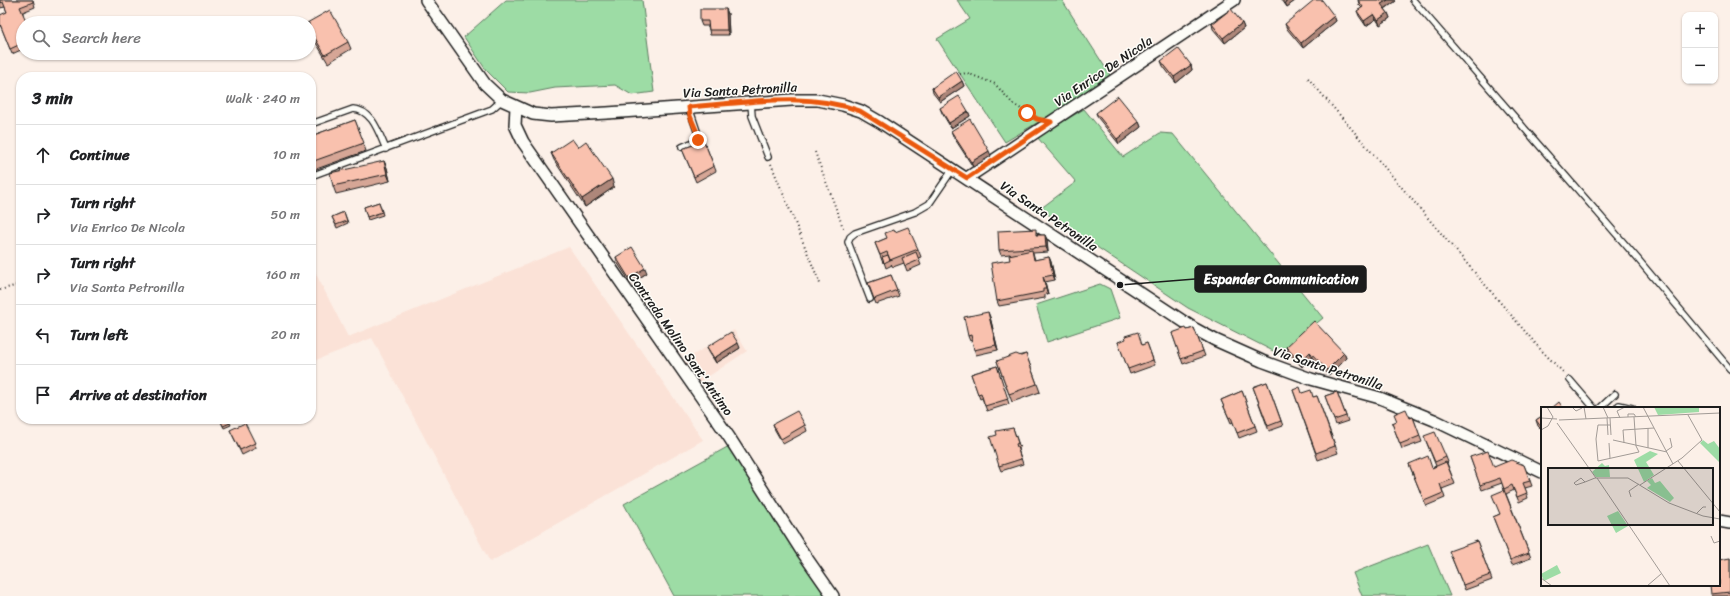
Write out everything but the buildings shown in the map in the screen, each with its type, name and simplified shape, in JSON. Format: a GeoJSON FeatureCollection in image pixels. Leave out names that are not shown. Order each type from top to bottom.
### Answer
{"type":"FeatureCollection","features":[{"type":"Feature","properties":{"kind":"street","name":"Via Santa Petronilla"},"geometry":{"type":"LineString","coordinates":[[426,0],[485,84],[502,100],[533,114],[551,116],[818,100],[843,105],[860,111],[880,122],[967,178],[1195,329],[1215,340],[1262,361],[1311,379],[1380,398],[1434,420],[1541,470]]}},
{"type":"Feature","properties":{"kind":"street","name":"Via Enrico De Nicola"},"geometry":{"type":"LineString","coordinates":[[967,178],[1234,0]]}},
{"type":"Feature","properties":{"kind":"street","name":"Contrada Molino Sant'Antimo"},"geometry":{"type":"LineString","coordinates":[[516,107],[516,125],[523,142],[729,437],[800,550],[832,596]]}},
{"type":"Feature","properties":{"kind":"street"},"geometry":{"type":"LineString","coordinates":[[1720,521],[1730,523]]}},
{"type":"Feature","properties":{"kind":"lane"},"geometry":{"type":"LineString","coordinates":[[1413,0],[1637,258],[1730,369]]}},
{"type":"Feature","properties":{"kind":"lane"},"geometry":{"type":"LineString","coordinates":[[316,174],[492,109],[502,100]]}},
{"type":"Feature","properties":{"kind":"lane"},"geometry":{"type":"LineString","coordinates":[[751,103],[752,116],[768,157]]}},
{"type":"Feature","properties":{"kind":"lane"},"geometry":{"type":"LineString","coordinates":[[682,147],[698,140],[699,137],[690,116],[689,107]]}},
{"type":"Feature","properties":{"kind":"lane"},"geometry":{"type":"LineString","coordinates":[[316,122],[353,109],[358,109],[367,114],[374,124],[386,149]]}},
{"type":"Feature","properties":{"kind":"lane"},"geometry":{"type":"LineString","coordinates":[[870,299],[848,242],[850,237],[856,233],[915,212],[929,204],[953,169]]}},
{"type":"Feature","properties":{"kind":"lane"},"geometry":{"type":"LineString","coordinates":[[1570,380],[1593,407]]}},
{"type":"Feature","properties":{"kind":"lane"},"geometry":{"type":"LineString","coordinates":[[1601,407],[1615,394]]}},
{"type":"Feature","properties":{"kind":"lane"},"geometry":{"type":"LineString","coordinates":[[1618,407],[1619,405],[1628,407]]}},
{"type":"Feature","properties":{"kind":"path"},"geometry":{"type":"LineString","coordinates":[[952,77],[957,74],[967,73],[995,84],[1014,104],[1037,119],[1051,122]]}},
{"type":"Feature","properties":{"kind":"path"},"geometry":{"type":"LineString","coordinates":[[1308,78],[1541,350],[1570,380]]}},
{"type":"Feature","properties":{"kind":"path"},"geometry":{"type":"LineString","coordinates":[[815,152],[845,232],[850,237]]}},
{"type":"Feature","properties":{"kind":"path"},"geometry":{"type":"LineString","coordinates":[[768,157],[822,286]]}},
{"type":"Feature","properties":{"kind":"path"},"geometry":{"type":"LineString","coordinates":[[0,290],[16,285]]}},
{"type":"Feature","properties":{"kind":"shaded area"},"geometry":{"type":"Polygon","coordinates":[[[569,247],[703,440],[490,562],[372,338],[316,360],[316,274],[348,337],[569,247]]]}},
{"type":"Feature","properties":{"kind":"shaded area"},"geometry":{"type":"Polygon","coordinates":[[[734,330],[747,351],[697,384],[682,362],[734,330]]]}},
{"type":"Feature","properties":{"kind":"green space"},"geometry":{"type":"Polygon","coordinates":[[[506,0],[642,0],[654,92],[632,95],[615,85],[555,88],[530,93],[508,92],[486,70],[464,37],[506,0]]]}},
{"type":"Feature","properties":{"kind":"green space"},"geometry":{"type":"Polygon","coordinates":[[[957,0],[1062,0],[1112,78],[1005,142],[937,39],[970,19],[957,0]]]}},
{"type":"Feature","properties":{"kind":"green space"},"geometry":{"type":"Polygon","coordinates":[[[1084,109],[1123,157],[1160,133],[1173,134],[1323,318],[1279,354],[1188,308],[1040,209],[1076,182],[1037,137],[1084,109]]]}},
{"type":"Feature","properties":{"kind":"green space"},"geometry":{"type":"Polygon","coordinates":[[[1100,284],[1110,289],[1120,318],[1047,342],[1036,305],[1100,284]]]}},
{"type":"Feature","properties":{"kind":"green space"},"geometry":{"type":"Polygon","coordinates":[[[731,445],[828,596],[674,596],[624,504],[731,445]]]}},
{"type":"Feature","properties":{"kind":"green space"},"geometry":{"type":"Polygon","coordinates":[[[1428,544],[1450,596],[1362,596],[1353,573],[1428,544]]]}},
{"type":"Feature","properties":{"kind":"place","name":"Espander Communication"},"geometry":{"type":"Point","coordinates":[1120,285]}},
{"type":"Feature","properties":{"kind":"route"},"geometry":{"type":"LineString","coordinates":[[698,140],[699,137],[690,116],[689,107],[792,100],[818,100],[843,105],[860,111],[880,122],[967,178],[1051,122],[1037,119],[1027,113]]}}]}
